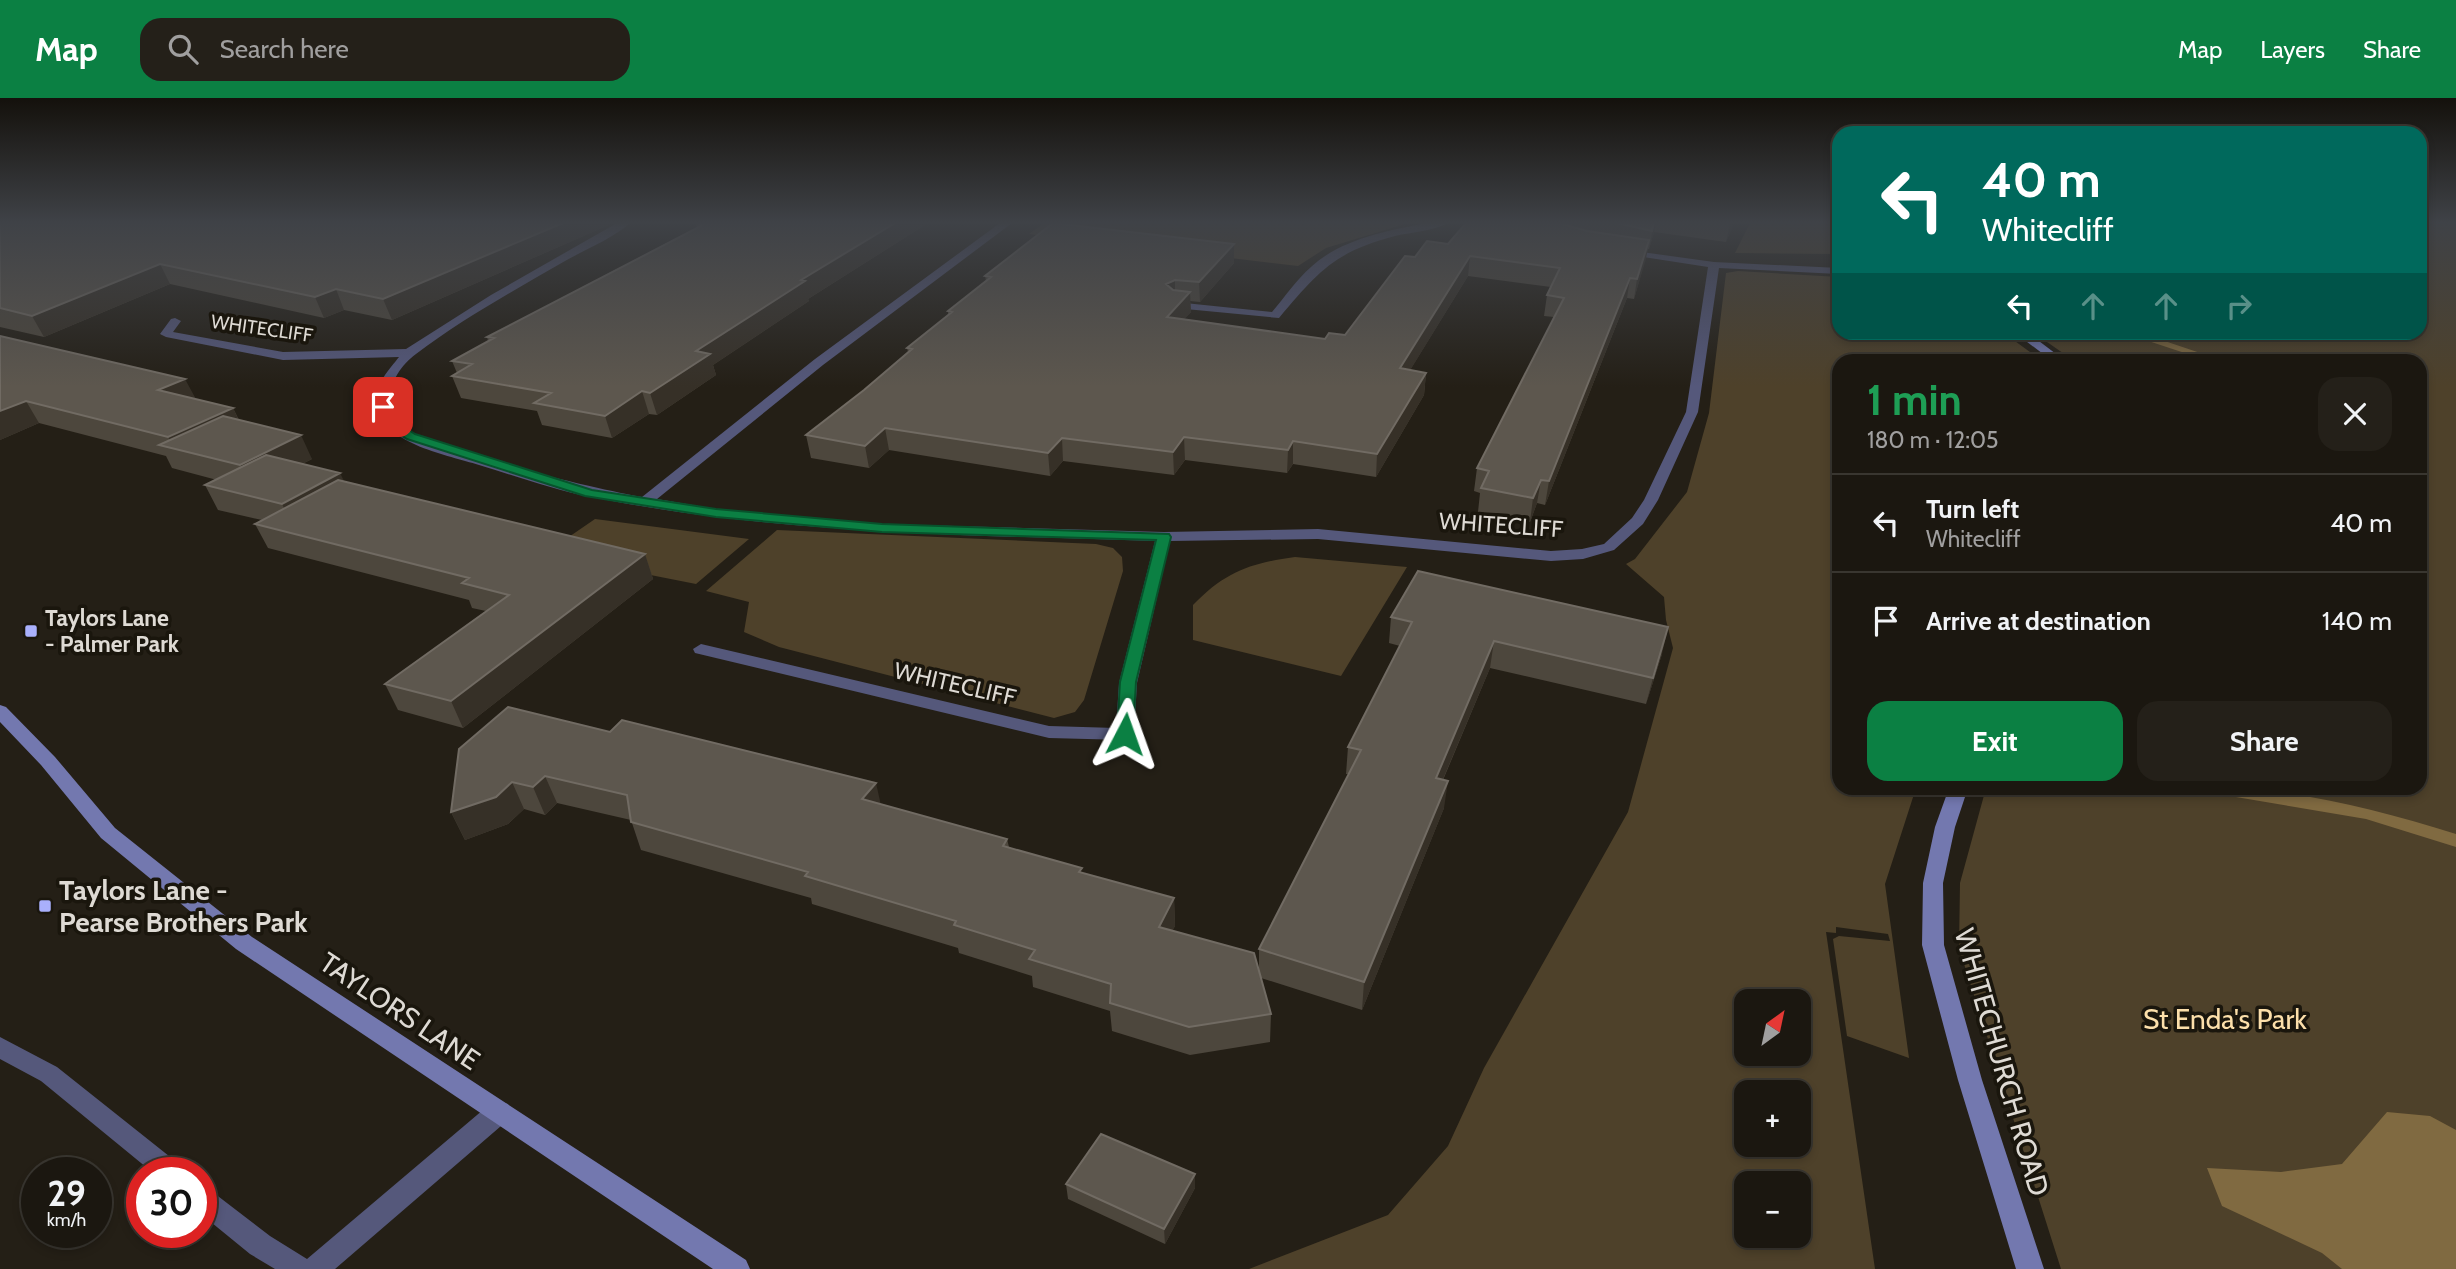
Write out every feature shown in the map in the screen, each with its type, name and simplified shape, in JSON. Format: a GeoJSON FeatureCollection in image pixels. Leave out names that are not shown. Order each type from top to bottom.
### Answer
{"type":"FeatureCollection","features":[{"type":"Feature","properties":{"kind":"main road"},"geometry":{"type":"LineString","coordinates":[[2031,340],[2049,354]]}},
{"type":"Feature","properties":{"kind":"main road","name":"TAYLORS LANE"},"geometry":{"type":"LineString","coordinates":[[0,711],[48,761],[108,833],[234,935],[736,1269]]}},
{"type":"Feature","properties":{"kind":"main road","name":"WHITECHURCH ROAD"},"geometry":{"type":"LineString","coordinates":[[1956,795],[1945,827],[1933,883],[1933,945],[1970,1080],[2030,1269]]}},
{"type":"Feature","properties":{"kind":"street","name":"WHITECLIFF"},"geometry":{"type":"LineString","coordinates":[[530,278],[409,353],[386,381],[383,407],[394,426],[411,437],[590,494],[716,513],[882,528],[1164,537],[1318,534],[1551,556],[1583,554],[1609,547],[1638,521],[1692,412],[1711,278]]}},
{"type":"Feature","properties":{"kind":"street"},"geometry":{"type":"LineString","coordinates":[[645,502],[819,362],[933,278]]}},
{"type":"Feature","properties":{"kind":"street"},"geometry":{"type":"LineString","coordinates":[[1175,305],[1275,316],[1309,278]]}},
{"type":"Feature","properties":{"kind":"street","name":"WHITECLIFF"},"geometry":{"type":"LineString","coordinates":[[175,321],[166,334],[283,356],[409,353]]}},
{"type":"Feature","properties":{"kind":"street","name":"WHITECLIFF"},"geometry":{"type":"LineString","coordinates":[[701,649],[1049,732],[1125,734],[1128,682],[1164,537]]}},
{"type":"Feature","properties":{"kind":"street"},"geometry":{"type":"LineString","coordinates":[[0,1047],[49,1074],[151,1157]]}},
{"type":"Feature","properties":{"kind":"street"},"geometry":{"type":"LineString","coordinates":[[315,1269],[499,1112]]}},
{"type":"Feature","properties":{"kind":"street"},"geometry":{"type":"LineString","coordinates":[[217,1211],[260,1245],[299,1269]]}},
{"type":"Feature","properties":{"kind":"green space"},"geometry":{"type":"Polygon","coordinates":[[[1725,278],[1832,278],[1832,340],[2014,340],[2033,354],[1832,354],[1832,795],[1914,795],[1885,884],[1909,1058],[1847,1036],[1833,939],[1839,936],[1890,941],[1888,934],[1836,927],[1836,933],[1826,932],[1875,1269],[1249,1269],[1388,1215],[1448,1146],[1484,1068],[1628,812],[1673,648],[1664,597],[1626,564],[1635,559],[1687,492],[1709,413],[1725,278]]]}},
{"type":"Feature","properties":{"kind":"green space","name":"St Enda's Park"},"geometry":{"type":"Polygon","coordinates":[[[2427,278],[2456,278],[2456,1269],[2061,1269],[1959,948],[1960,883],[1984,795],[2427,795],[2427,354],[2064,354],[2044,340],[2427,340],[2427,278]]]}},
{"type":"Feature","properties":{"kind":"green space"},"geometry":{"type":"Polygon","coordinates":[[[595,519],[749,539],[696,584],[544,554],[595,519]]]}},
{"type":"Feature","properties":{"kind":"green space"},"geometry":{"type":"Polygon","coordinates":[[[777,530],[1096,544],[1113,548],[1122,557],[1123,571],[1084,700],[1075,712],[1054,718],[779,647],[744,632],[749,602],[706,591],[777,530]]]}},
{"type":"Feature","properties":{"kind":"green space"},"geometry":{"type":"Polygon","coordinates":[[[1295,557],[1407,567],[1341,676],[1193,640],[1193,605],[1216,584],[1251,566],[1295,557]]]}},
{"type":"Feature","properties":{"kind":"shaded area"},"geometry":{"type":"Polygon","coordinates":[[[2387,1112],[2430,1116],[2456,1130],[2456,1269],[2342,1269],[2322,1253],[2222,1206],[2207,1168],[2281,1172],[2342,1164],[2387,1112]]]}},
{"type":"Feature","properties":{"kind":"building"},"geometry":{"type":"Polygon","coordinates":[[[0,278],[126,278],[32,316],[0,308],[0,278]]]}},
{"type":"Feature","properties":{"kind":"building"},"geometry":{"type":"Polygon","coordinates":[[[224,278],[434,278],[383,299],[336,289],[315,297],[224,278]]]}},
{"type":"Feature","properties":{"kind":"building"},"geometry":{"type":"Polygon","coordinates":[[[601,278],[805,278],[801,280],[805,281],[696,351],[710,354],[650,393],[642,391],[605,416],[534,403],[551,393],[452,376],[472,364],[452,361],[494,338],[487,337],[601,278]]]}},
{"type":"Feature","properties":{"kind":"building"},"geometry":{"type":"Polygon","coordinates":[[[990,278],[1203,278],[1199,282],[1175,280],[1166,284],[1173,290],[1190,292],[1167,317],[1325,339],[1329,333],[1345,335],[1389,278],[1456,278],[1400,368],[1426,373],[1377,454],[1293,441],[1288,450],[1184,437],[1173,452],[1062,438],[1048,453],[885,428],[865,446],[806,435],[912,349],[907,348],[952,312],[948,311],[990,278]]]}},
{"type":"Feature","properties":{"kind":"building"},"geometry":{"type":"Polygon","coordinates":[[[1555,278],[1637,278],[1630,278],[1549,481],[1541,480],[1533,498],[1481,488],[1489,471],[1477,468],[1564,298],[1547,295],[1555,278]]]}},
{"type":"Feature","properties":{"kind":"building"},"geometry":{"type":"Polygon","coordinates":[[[0,336],[185,379],[158,390],[233,408],[168,437],[26,401],[0,411],[0,336]]]}},
{"type":"Feature","properties":{"kind":"building"},"geometry":{"type":"Polygon","coordinates":[[[223,416],[301,435],[240,465],[159,445],[223,416]]]}},
{"type":"Feature","properties":{"kind":"building"},"geometry":{"type":"Polygon","coordinates":[[[266,455],[340,473],[282,504],[205,485],[266,455]]]}},
{"type":"Feature","properties":{"kind":"building"},"geometry":{"type":"Polygon","coordinates":[[[338,480],[645,554],[451,701],[385,684],[509,595],[462,583],[469,578],[255,524],[338,480]]]}},
{"type":"Feature","properties":{"kind":"building"},"geometry":{"type":"Polygon","coordinates":[[[1418,571],[1668,627],[1653,678],[1494,641],[1436,778],[1448,781],[1364,982],[1259,949],[1361,750],[1348,747],[1412,622],[1391,617],[1418,571]]]}},
{"type":"Feature","properties":{"kind":"building"},"geometry":{"type":"Polygon","coordinates":[[[508,707],[610,732],[622,720],[876,783],[862,799],[1007,839],[1003,846],[1082,868],[1079,872],[1174,898],[1159,927],[1254,953],[1271,1014],[1189,1027],[1110,1003],[1111,984],[1029,959],[1035,950],[954,925],[956,921],[805,876],[808,872],[631,822],[627,795],[545,776],[533,787],[512,782],[496,797],[451,812],[459,749],[508,707]]]}},
{"type":"Feature","properties":{"kind":"building"},"geometry":{"type":"Polygon","coordinates":[[[1101,1134],[1195,1174],[1164,1229],[1066,1184],[1101,1134]]]}},
{"type":"Feature","properties":{"kind":"waterway"},"geometry":{"type":"LineString","coordinates":[[2152,340],[2197,354]]}},
{"type":"Feature","properties":{"kind":"waterway"},"geometry":{"type":"LineString","coordinates":[[2260,795],[2367,813],[2456,841]]}},
{"type":"Feature","properties":{"kind":"place","name":"Taylors Lane - Palmer Park"},"geometry":{"type":"Point","coordinates":[31,631]}},
{"type":"Feature","properties":{"kind":"place","name":"Taylors Lane - Pearse Brothers Park"},"geometry":{"type":"Point","coordinates":[45,906]}},
{"type":"Feature","properties":{"kind":"route"},"geometry":{"type":"LineString","coordinates":[[383,407],[394,426],[411,437],[590,494],[716,513],[882,528],[1164,537],[1128,682],[1125,734]]}}]}
